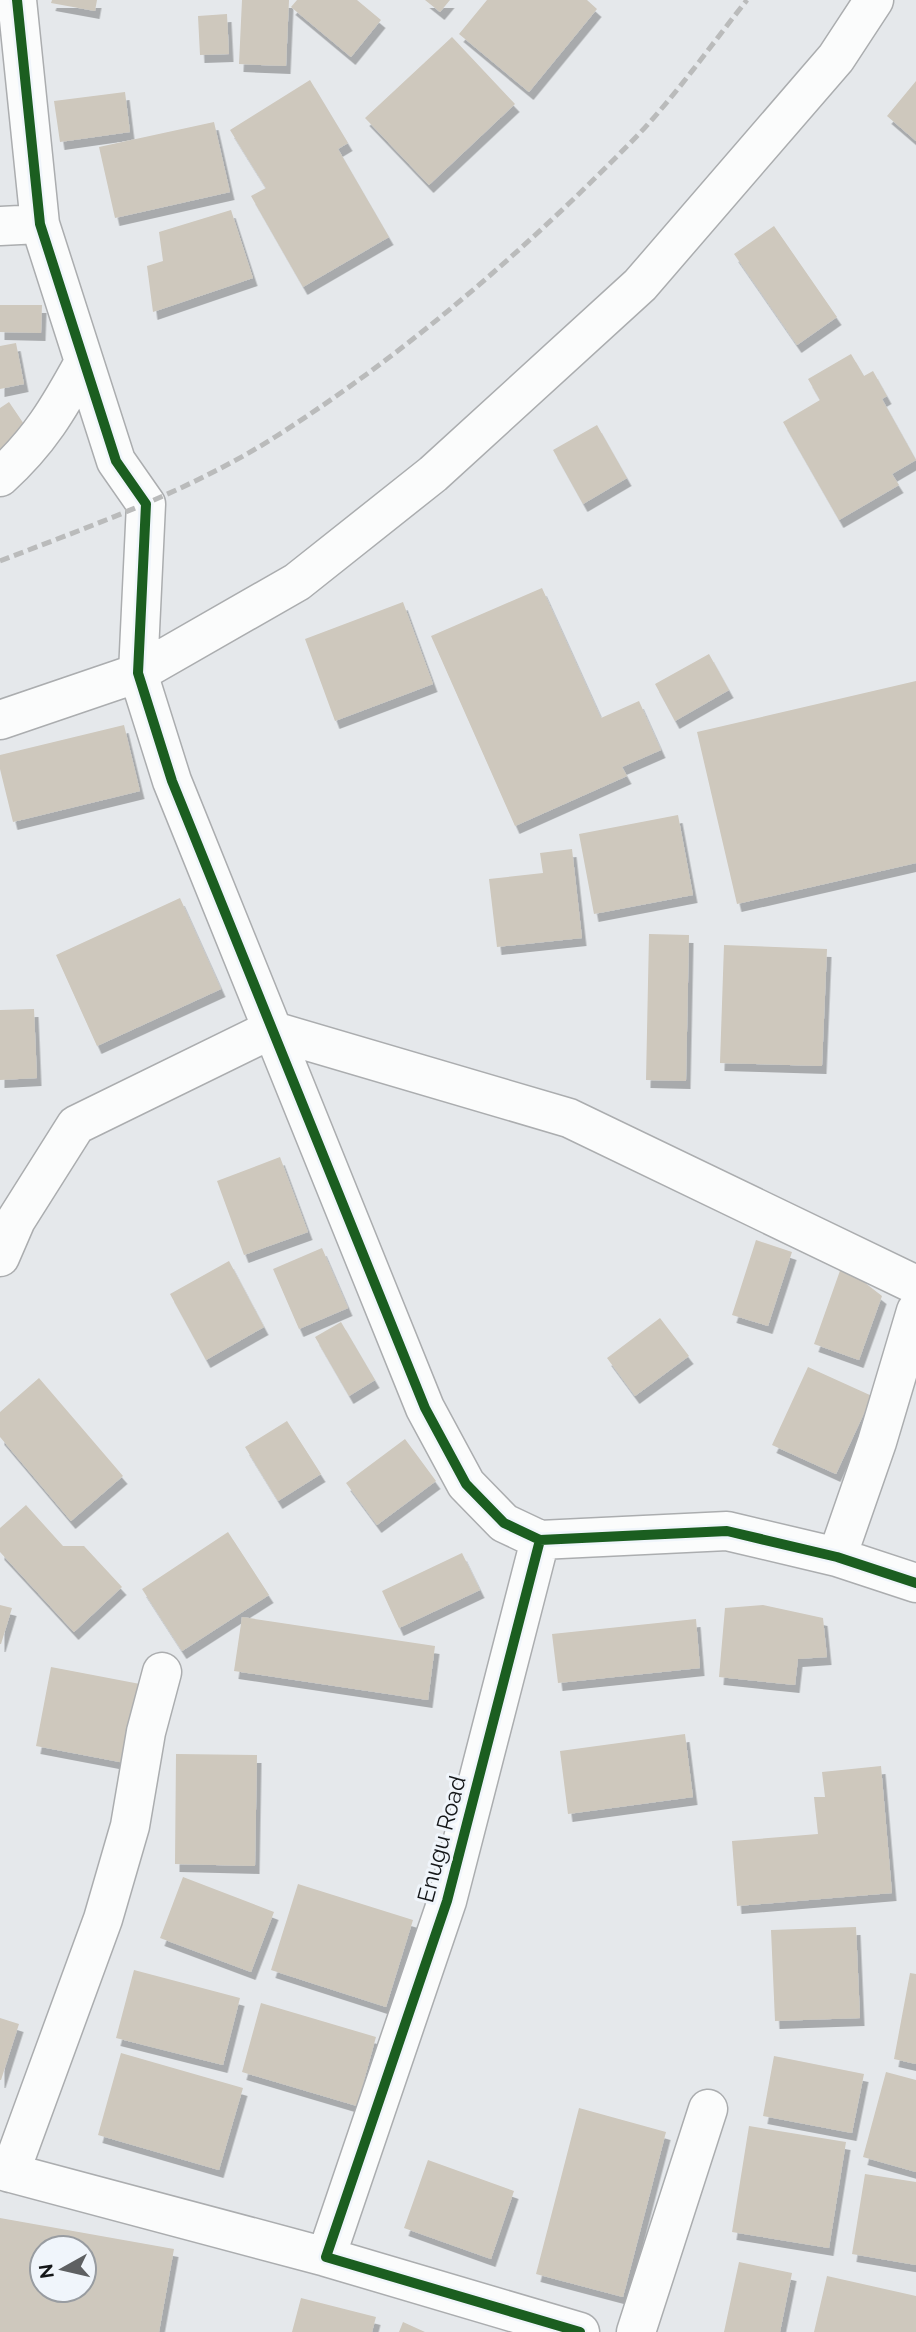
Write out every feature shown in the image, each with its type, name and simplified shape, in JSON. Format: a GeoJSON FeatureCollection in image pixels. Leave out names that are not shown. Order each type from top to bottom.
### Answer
{"type":"FeatureCollection","features":[{"type":"Feature","properties":{"kind":"street"},"geometry":{"type":"LineString","coordinates":[[17,0],[40,224],[116,461],[146,504],[138,673],[172,781],[270,1030],[425,1408],[466,1484],[504,1523],[540,1540],[727,1531],[836,1556],[916,1583]]}},
{"type":"Feature","properties":{"kind":"street"},"geometry":{"type":"LineString","coordinates":[[0,720],[138,673],[297,582],[433,474],[640,285],[836,58],[874,0]]}},
{"type":"Feature","properties":{"kind":"street"},"geometry":{"type":"LineString","coordinates":[[0,226],[40,224]]}},
{"type":"Feature","properties":{"kind":"street"},"geometry":{"type":"LineString","coordinates":[[0,477],[30,450],[57,412],[84,362]]}},
{"type":"Feature","properties":{"kind":"street"},"geometry":{"type":"LineString","coordinates":[[0,1257],[16,1220],[76,1125],[270,1030],[569,1118],[916,1285]]}},
{"type":"Feature","properties":{"kind":"street"},"geometry":{"type":"LineString","coordinates":[[836,1556],[877,1442],[916,1311]]}},
{"type":"Feature","properties":{"kind":"street","name":"Enugu Road"},"geometry":{"type":"LineString","coordinates":[[326,2257],[447,1901],[540,1540]]}},
{"type":"Feature","properties":{"kind":"street"},"geometry":{"type":"LineString","coordinates":[[162,1672],[146,1732],[130,1826],[103,1919],[5,2171],[326,2257],[580,2332]]}},
{"type":"Feature","properties":{"kind":"street"},"geometry":{"type":"LineString","coordinates":[[636,2332],[708,2109]]}},
{"type":"Feature","properties":{"kind":"building"},"geometry":{"type":"Polygon","coordinates":[[[52,0],[97,0],[95,11],[51,3],[52,0]]]}},
{"type":"Feature","properties":{"kind":"building"},"geometry":{"type":"Polygon","coordinates":[[[242,0],[289,0],[286,66],[239,64],[242,0]]]}},
{"type":"Feature","properties":{"kind":"building"},"geometry":{"type":"Polygon","coordinates":[[[297,0],[357,0],[381,20],[351,57],[291,7],[297,0]]]}},
{"type":"Feature","properties":{"kind":"building"},"geometry":{"type":"Polygon","coordinates":[[[425,0],[450,0],[440,12],[425,0]]]}},
{"type":"Feature","properties":{"kind":"building"},"geometry":{"type":"Polygon","coordinates":[[[487,0],[587,0],[597,9],[529,92],[459,34],[487,0]]]}},
{"type":"Feature","properties":{"kind":"building"},"geometry":{"type":"Polygon","coordinates":[[[227,14],[229,54],[200,55],[198,16],[227,14]]]}},
{"type":"Feature","properties":{"kind":"building"},"geometry":{"type":"Polygon","coordinates":[[[452,37],[515,104],[429,185],[365,118],[452,37]]]}},
{"type":"Feature","properties":{"kind":"building"},"geometry":{"type":"Polygon","coordinates":[[[310,80],[348,143],[338,149],[389,237],[303,287],[251,196],[266,188],[230,130],[310,80]]]}},
{"type":"Feature","properties":{"kind":"building"},"geometry":{"type":"Polygon","coordinates":[[[916,81],[916,141],[887,116],[916,81]]]}},
{"type":"Feature","properties":{"kind":"building"},"geometry":{"type":"Polygon","coordinates":[[[125,92],[130,132],[60,142],[54,101],[125,92]]]}},
{"type":"Feature","properties":{"kind":"building"},"geometry":{"type":"Polygon","coordinates":[[[214,122],[230,192],[115,218],[99,147],[214,122]]]}},
{"type":"Feature","properties":{"kind":"building"},"geometry":{"type":"Polygon","coordinates":[[[231,210],[253,278],[153,312],[147,266],[163,261],[159,232],[231,210]]]}},
{"type":"Feature","properties":{"kind":"building"},"geometry":{"type":"Polygon","coordinates":[[[774,226],[837,317],[797,345],[734,254],[774,226]]]}},
{"type":"Feature","properties":{"kind":"building"},"geometry":{"type":"Polygon","coordinates":[[[0,305],[42,305],[41,333],[0,332],[0,305]]]}},
{"type":"Feature","properties":{"kind":"building"},"geometry":{"type":"Polygon","coordinates":[[[16,343],[24,384],[0,389],[0,346],[16,343]]]}},
{"type":"Feature","properties":{"kind":"building"},"geometry":{"type":"Polygon","coordinates":[[[851,354],[864,376],[873,371],[887,396],[882,399],[916,460],[892,474],[899,485],[839,520],[783,422],[820,400],[808,379],[851,354]]]}},
{"type":"Feature","properties":{"kind":"building"},"geometry":{"type":"Polygon","coordinates":[[[9,402],[30,433],[0,454],[0,408],[9,402]]]}},
{"type":"Feature","properties":{"kind":"building"},"geometry":{"type":"Polygon","coordinates":[[[597,425],[627,478],[583,504],[553,450],[597,425]]]}},
{"type":"Feature","properties":{"kind":"building"},"geometry":{"type":"Polygon","coordinates":[[[542,588],[601,718],[639,701],[661,750],[622,767],[627,776],[515,826],[431,636],[542,588]]]}},
{"type":"Feature","properties":{"kind":"building"},"geometry":{"type":"Polygon","coordinates":[[[403,602],[433,684],[335,721],[305,639],[403,602]]]}},
{"type":"Feature","properties":{"kind":"building"},"geometry":{"type":"Polygon","coordinates":[[[709,654],[729,690],[675,721],[655,684],[709,654]]]}},
{"type":"Feature","properties":{"kind":"building"},"geometry":{"type":"Polygon","coordinates":[[[916,681],[916,863],[737,904],[697,732],[916,681]]]}},
{"type":"Feature","properties":{"kind":"building"},"geometry":{"type":"Polygon","coordinates":[[[124,725],[140,791],[13,822],[0,769],[0,755],[124,725]]]}},
{"type":"Feature","properties":{"kind":"building"},"geometry":{"type":"Polygon","coordinates":[[[678,815],[693,895],[594,914],[579,834],[678,815]]]}},
{"type":"Feature","properties":{"kind":"building"},"geometry":{"type":"Polygon","coordinates":[[[572,849],[582,938],[497,947],[489,879],[543,873],[540,853],[572,849]]]}},
{"type":"Feature","properties":{"kind":"building"},"geometry":{"type":"Polygon","coordinates":[[[180,898],[221,989],[97,1046],[56,955],[180,898]]]}},
{"type":"Feature","properties":{"kind":"building"},"geometry":{"type":"Polygon","coordinates":[[[649,934],[689,935],[686,1081],[646,1080],[649,934]]]}},
{"type":"Feature","properties":{"kind":"building"},"geometry":{"type":"Polygon","coordinates":[[[724,945],[827,949],[822,1066],[720,1063],[724,945]]]}},
{"type":"Feature","properties":{"kind":"building"},"geometry":{"type":"Polygon","coordinates":[[[34,1009],[37,1078],[0,1080],[0,1010],[34,1009]]]}},
{"type":"Feature","properties":{"kind":"building"},"geometry":{"type":"Polygon","coordinates":[[[280,1157],[308,1232],[244,1255],[217,1181],[280,1157]]]}},
{"type":"Feature","properties":{"kind":"building"},"geometry":{"type":"Polygon","coordinates":[[[756,1240],[792,1252],[768,1326],[732,1315],[756,1240]]]}},
{"type":"Feature","properties":{"kind":"building"},"geometry":{"type":"Polygon","coordinates":[[[322,1248],[348,1308],[299,1329],[273,1269],[322,1248]]]}},
{"type":"Feature","properties":{"kind":"building"},"geometry":{"type":"Polygon","coordinates":[[[229,1261],[264,1327],[206,1360],[170,1294],[229,1261]]]}},
{"type":"Feature","properties":{"kind":"building"},"geometry":{"type":"Polygon","coordinates":[[[842,1265],[882,1296],[859,1360],[814,1344],[842,1265]]]}},
{"type":"Feature","properties":{"kind":"building"},"geometry":{"type":"Polygon","coordinates":[[[660,1318],[689,1356],[635,1396],[607,1358],[660,1318]]]}},
{"type":"Feature","properties":{"kind":"building"},"geometry":{"type":"Polygon","coordinates":[[[341,1322],[375,1380],[349,1396],[315,1337],[341,1322]]]}},
{"type":"Feature","properties":{"kind":"building"},"geometry":{"type":"Polygon","coordinates":[[[808,1367],[872,1396],[836,1474],[772,1445],[808,1367]]]}},
{"type":"Feature","properties":{"kind":"building"},"geometry":{"type":"Polygon","coordinates":[[[39,1378],[123,1476],[71,1521],[0,1437],[0,1412],[39,1378]]]}},
{"type":"Feature","properties":{"kind":"building"},"geometry":{"type":"Polygon","coordinates":[[[287,1421],[321,1474],[278,1501],[245,1447],[287,1421]]]}},
{"type":"Feature","properties":{"kind":"building"},"geometry":{"type":"Polygon","coordinates":[[[405,1439],[436,1481],[377,1525],[346,1483],[405,1439]]]}},
{"type":"Feature","properties":{"kind":"building"},"geometry":{"type":"Polygon","coordinates":[[[26,1505],[63,1546],[84,1546],[122,1587],[74,1632],[0,1552],[0,1528],[26,1505]]]}},
{"type":"Feature","properties":{"kind":"building"},"geometry":{"type":"Polygon","coordinates":[[[228,1532],[269,1595],[182,1651],[142,1589],[228,1532]]]}},
{"type":"Feature","properties":{"kind":"building"},"geometry":{"type":"Polygon","coordinates":[[[462,1553],[480,1590],[399,1628],[382,1591],[462,1553]]]}},
{"type":"Feature","properties":{"kind":"building"},"geometry":{"type":"Polygon","coordinates":[[[0,1605],[12,1608],[1,1644],[0,1644],[0,1605]]]}},
{"type":"Feature","properties":{"kind":"building"},"geometry":{"type":"Polygon","coordinates":[[[763,1605],[823,1618],[827,1657],[798,1659],[795,1685],[719,1677],[725,1608],[763,1605]]]}},
{"type":"Feature","properties":{"kind":"building"},"geometry":{"type":"Polygon","coordinates":[[[242,1617],[435,1646],[428,1700],[234,1671],[242,1617]]]}},
{"type":"Feature","properties":{"kind":"building"},"geometry":{"type":"Polygon","coordinates":[[[696,1619],[700,1668],[558,1683],[552,1634],[696,1619]]]}},
{"type":"Feature","properties":{"kind":"building"},"geometry":{"type":"Polygon","coordinates":[[[51,1667],[140,1684],[125,1763],[36,1746],[51,1667]]]}},
{"type":"Feature","properties":{"kind":"building"},"geometry":{"type":"Polygon","coordinates":[[[685,1734],[693,1797],[568,1814],[560,1751],[685,1734]]]}},
{"type":"Feature","properties":{"kind":"building"},"geometry":{"type":"Polygon","coordinates":[[[176,1754],[257,1755],[255,1866],[175,1864],[176,1754]]]}},
{"type":"Feature","properties":{"kind":"building"},"geometry":{"type":"Polygon","coordinates":[[[881,1766],[892,1893],[737,1906],[732,1841],[818,1834],[814,1797],[825,1797],[822,1772],[881,1766]]]}},
{"type":"Feature","properties":{"kind":"building"},"geometry":{"type":"Polygon","coordinates":[[[183,1877],[274,1912],[251,1972],[160,1938],[183,1877]]]}},
{"type":"Feature","properties":{"kind":"building"},"geometry":{"type":"Polygon","coordinates":[[[298,1884],[413,1920],[386,2007],[271,1970],[298,1884]]]}},
{"type":"Feature","properties":{"kind":"building"},"geometry":{"type":"Polygon","coordinates":[[[856,1927],[860,2018],[775,2021],[771,1930],[856,1927]]]}},
{"type":"Feature","properties":{"kind":"building"},"geometry":{"type":"Polygon","coordinates":[[[134,1970],[240,1998],[223,2065],[116,2038],[134,1970]]]}},
{"type":"Feature","properties":{"kind":"building"},"geometry":{"type":"Polygon","coordinates":[[[910,1973],[916,1974],[916,2064],[894,2059],[910,1973]]]}},
{"type":"Feature","properties":{"kind":"building"},"geometry":{"type":"Polygon","coordinates":[[[261,2003],[376,2037],[357,2106],[242,2072],[261,2003]]]}},
{"type":"Feature","properties":{"kind":"building"},"geometry":{"type":"Polygon","coordinates":[[[0,2018],[19,2024],[1,2080],[0,2080],[0,2018]]]}},
{"type":"Feature","properties":{"kind":"building"},"geometry":{"type":"Polygon","coordinates":[[[121,2053],[243,2088],[219,2170],[98,2135],[121,2053]]]}},
{"type":"Feature","properties":{"kind":"building"},"geometry":{"type":"Polygon","coordinates":[[[774,2056],[864,2074],[852,2133],[763,2116],[774,2056]]]}},
{"type":"Feature","properties":{"kind":"building"},"geometry":{"type":"Polygon","coordinates":[[[886,2072],[916,2080],[916,2172],[863,2157],[886,2072]]]}},
{"type":"Feature","properties":{"kind":"building"},"geometry":{"type":"Polygon","coordinates":[[[579,2108],[666,2132],[623,2297],[536,2274],[579,2108]]]}},
{"type":"Feature","properties":{"kind":"building"},"geometry":{"type":"Polygon","coordinates":[[[749,2126],[846,2142],[829,2248],[732,2232],[749,2126]]]}},
{"type":"Feature","properties":{"kind":"building"},"geometry":{"type":"Polygon","coordinates":[[[428,2160],[514,2191],[491,2259],[404,2228],[428,2160]]]}},
{"type":"Feature","properties":{"kind":"building"},"geometry":{"type":"Polygon","coordinates":[[[865,2174],[916,2182],[916,2265],[852,2254],[865,2174]]]}},
{"type":"Feature","properties":{"kind":"building"},"geometry":{"type":"Polygon","coordinates":[[[0,2218],[90,2234],[28,2234],[28,2304],[98,2304],[98,2235],[174,2249],[159,2332],[0,2332],[0,2218]]]}},
{"type":"Feature","properties":{"kind":"building"},"geometry":{"type":"Polygon","coordinates":[[[739,2262],[792,2273],[780,2332],[724,2332],[739,2262]]]}},
{"type":"Feature","properties":{"kind":"building"},"geometry":{"type":"Polygon","coordinates":[[[827,2276],[916,2296],[916,2332],[814,2332],[827,2276]]]}},
{"type":"Feature","properties":{"kind":"building"},"geometry":{"type":"Polygon","coordinates":[[[301,2298],[376,2317],[372,2332],[292,2332],[301,2298]]]}},
{"type":"Feature","properties":{"kind":"building"},"geometry":{"type":"Polygon","coordinates":[[[403,2322],[425,2332],[399,2332],[403,2322]]]}},
{"type":"Feature","properties":{"kind":"railway"},"geometry":{"type":"LineString","coordinates":[[0,561],[140,506],[209,474],[275,437],[372,370],[465,297],[596,178],[666,103],[747,0]]}},
{"type":"Feature","properties":{"kind":"cycle path"},"geometry":{"type":"LineString","coordinates":[[17,0],[40,224],[116,461],[146,504],[138,673],[172,781],[425,1408],[466,1484],[504,1523],[540,1540]]}},
{"type":"Feature","properties":{"kind":"cycle path"},"geometry":{"type":"LineString","coordinates":[[580,2332],[326,2257],[447,1901],[540,1540],[727,1531],[837,1557],[916,1583]]}}]}
